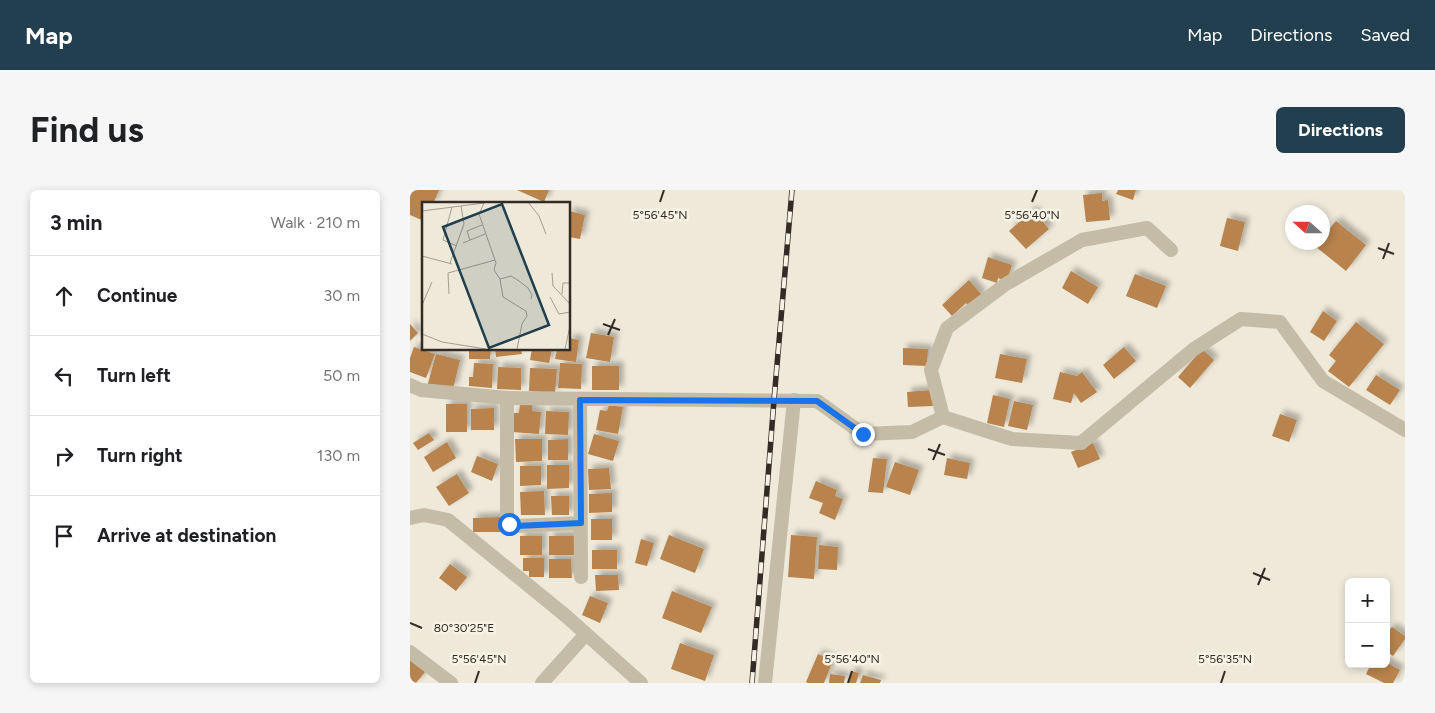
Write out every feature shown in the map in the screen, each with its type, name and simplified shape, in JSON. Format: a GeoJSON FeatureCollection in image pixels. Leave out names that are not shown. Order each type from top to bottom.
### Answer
{"type":"FeatureCollection","features":[{"type":"Feature","properties":{"kind":"street"},"geometry":{"type":"LineString","coordinates":[[943,417],[931,370],[947,328],[1006,284],[1082,240],[1147,228],[1171,250]]}},
{"type":"Feature","properties":{"kind":"street"},"geometry":{"type":"LineString","coordinates":[[410,385],[421,390],[507,398],[817,401],[863,434],[912,432],[943,417],[1012,440],[1081,443],[1194,349],[1241,318],[1280,322],[1324,381],[1405,430]]}},
{"type":"Feature","properties":{"kind":"street"},"geometry":{"type":"LineString","coordinates":[[507,398],[507,516],[509,524],[516,526],[581,523]]}},
{"type":"Feature","properties":{"kind":"street"},"geometry":{"type":"LineString","coordinates":[[580,400],[581,577]]}},
{"type":"Feature","properties":{"kind":"street"},"geometry":{"type":"LineString","coordinates":[[765,683],[794,400]]}},
{"type":"Feature","properties":{"kind":"street"},"geometry":{"type":"LineString","coordinates":[[410,518],[424,515],[448,520],[566,616],[641,683]]}},
{"type":"Feature","properties":{"kind":"street"},"geometry":{"type":"LineString","coordinates":[[542,683],[586,634]]}},
{"type":"Feature","properties":{"kind":"street"},"geometry":{"type":"LineString","coordinates":[[410,652],[451,683]]}},
{"type":"Feature","properties":{"kind":"building"},"geometry":{"type":"Polygon","coordinates":[[[410,190],[439,190],[434,202],[422,202],[422,220],[410,215],[410,190]]]}},
{"type":"Feature","properties":{"kind":"building"},"geometry":{"type":"Polygon","coordinates":[[[517,190],[549,190],[544,202],[517,190]]]}},
{"type":"Feature","properties":{"kind":"building"},"geometry":{"type":"Polygon","coordinates":[[[1118,190],[1136,190],[1133,200],[1116,194],[1118,190]]]}},
{"type":"Feature","properties":{"kind":"building"},"geometry":{"type":"Polygon","coordinates":[[[1102,193],[1102,201],[1108,200],[1110,220],[1086,222],[1083,195],[1102,193]]]}},
{"type":"Feature","properties":{"kind":"building"},"geometry":{"type":"Polygon","coordinates":[[[1033,210],[1049,229],[1026,249],[1009,231],[1033,210]]]}},
{"type":"Feature","properties":{"kind":"building"},"geometry":{"type":"Polygon","coordinates":[[[570,211],[585,215],[580,239],[570,237],[570,211]]]}},
{"type":"Feature","properties":{"kind":"building"},"geometry":{"type":"Polygon","coordinates":[[[1227,218],[1245,222],[1238,251],[1220,246],[1227,218]]]}},
{"type":"Feature","properties":{"kind":"building"},"geometry":{"type":"Polygon","coordinates":[[[1336,221],[1366,245],[1346,271],[1320,250],[1330,250],[1330,228],[1336,221]]]}},
{"type":"Feature","properties":{"kind":"building"},"geometry":{"type":"Polygon","coordinates":[[[988,257],[1012,265],[1007,281],[998,278],[997,283],[982,278],[988,257]]]}},
{"type":"Feature","properties":{"kind":"building"},"geometry":{"type":"Polygon","coordinates":[[[1071,271],[1098,287],[1088,304],[1062,288],[1071,271]]]}},
{"type":"Feature","properties":{"kind":"building"},"geometry":{"type":"Polygon","coordinates":[[[1135,274],[1166,286],[1157,308],[1126,296],[1135,274]]]}},
{"type":"Feature","properties":{"kind":"building"},"geometry":{"type":"Polygon","coordinates":[[[969,280],[982,295],[969,307],[966,303],[952,316],[942,305],[969,280]]]}},
{"type":"Feature","properties":{"kind":"building"},"geometry":{"type":"Polygon","coordinates":[[[1323,311],[1337,321],[1324,341],[1310,332],[1323,311]]]}},
{"type":"Feature","properties":{"kind":"building"},"geometry":{"type":"Polygon","coordinates":[[[1356,322],[1384,344],[1349,387],[1328,371],[1336,361],[1329,355],[1356,322]]]}},
{"type":"Feature","properties":{"kind":"building"},"geometry":{"type":"Polygon","coordinates":[[[410,324],[418,333],[410,341],[410,324]]]}},
{"type":"Feature","properties":{"kind":"building"},"geometry":{"type":"Polygon","coordinates":[[[591,333],[614,337],[610,362],[586,358],[591,333]]]}},
{"type":"Feature","properties":{"kind":"building"},"geometry":{"type":"Polygon","coordinates":[[[570,338],[579,340],[576,362],[555,359],[557,350],[570,350],[570,338]]]}},
{"type":"Feature","properties":{"kind":"building"},"geometry":{"type":"Polygon","coordinates":[[[414,347],[435,354],[426,378],[410,372],[410,358],[414,347]]]}},
{"type":"Feature","properties":{"kind":"building"},"geometry":{"type":"Polygon","coordinates":[[[1124,347],[1136,361],[1114,379],[1103,365],[1124,347]]]}},
{"type":"Feature","properties":{"kind":"building"},"geometry":{"type":"Polygon","coordinates":[[[903,348],[928,349],[927,366],[903,365],[903,348]]]}},
{"type":"Feature","properties":{"kind":"building"},"geometry":{"type":"Polygon","coordinates":[[[1202,349],[1214,360],[1190,388],[1178,377],[1202,349]]]}},
{"type":"Feature","properties":{"kind":"building"},"geometry":{"type":"Polygon","coordinates":[[[469,350],[491,350],[490,359],[469,359],[469,350]]]}},
{"type":"Feature","properties":{"kind":"building"},"geometry":{"type":"Polygon","coordinates":[[[495,350],[521,350],[522,354],[496,357],[495,350]]]}},
{"type":"Feature","properties":{"kind":"building"},"geometry":{"type":"Polygon","coordinates":[[[532,350],[552,350],[549,363],[530,360],[532,350]]]}},
{"type":"Feature","properties":{"kind":"building"},"geometry":{"type":"Polygon","coordinates":[[[436,354],[460,360],[453,389],[427,387],[436,354]]]}},
{"type":"Feature","properties":{"kind":"building"},"geometry":{"type":"Polygon","coordinates":[[[1000,354],[1027,359],[1022,383],[995,378],[1000,354]]]}},
{"type":"Feature","properties":{"kind":"building"},"geometry":{"type":"Polygon","coordinates":[[[474,363],[493,364],[492,388],[469,386],[469,377],[473,377],[474,363]]]}},
{"type":"Feature","properties":{"kind":"building"},"geometry":{"type":"Polygon","coordinates":[[[560,363],[582,364],[581,389],[558,388],[560,363]]]}},
{"type":"Feature","properties":{"kind":"building"},"geometry":{"type":"Polygon","coordinates":[[[592,366],[619,366],[619,390],[592,390],[592,366]]]}},
{"type":"Feature","properties":{"kind":"building"},"geometry":{"type":"Polygon","coordinates":[[[498,367],[521,368],[521,390],[497,389],[498,367]]]}},
{"type":"Feature","properties":{"kind":"building"},"geometry":{"type":"Polygon","coordinates":[[[530,368],[557,369],[555,393],[529,391],[530,368]]]}},
{"type":"Feature","properties":{"kind":"building"},"geometry":{"type":"Polygon","coordinates":[[[1060,372],[1077,376],[1082,372],[1097,392],[1081,403],[1074,393],[1071,403],[1053,399],[1060,372]]]}},
{"type":"Feature","properties":{"kind":"building"},"geometry":{"type":"Polygon","coordinates":[[[1376,375],[1400,390],[1390,405],[1366,390],[1376,375]]]}},
{"type":"Feature","properties":{"kind":"building"},"geometry":{"type":"Polygon","coordinates":[[[932,390],[933,406],[908,407],[907,392],[932,390]]]}},
{"type":"Feature","properties":{"kind":"building"},"geometry":{"type":"Polygon","coordinates":[[[993,395],[1010,399],[1004,427],[987,423],[993,395]]]}},
{"type":"Feature","properties":{"kind":"building"},"geometry":{"type":"Polygon","coordinates":[[[1014,401],[1033,405],[1027,430],[1008,426],[1014,401]]]}},
{"type":"Feature","properties":{"kind":"building"},"geometry":{"type":"Polygon","coordinates":[[[446,404],[467,404],[467,432],[446,432],[446,404]]]}},
{"type":"Feature","properties":{"kind":"building"},"geometry":{"type":"Polygon","coordinates":[[[520,404],[532,405],[532,411],[541,412],[539,434],[512,432],[514,413],[519,413],[520,404]]]}},
{"type":"Feature","properties":{"kind":"building"},"geometry":{"type":"Polygon","coordinates":[[[609,405],[623,407],[618,434],[596,430],[600,410],[607,411],[609,405]]]}},
{"type":"Feature","properties":{"kind":"building"},"geometry":{"type":"Polygon","coordinates":[[[494,408],[494,430],[471,430],[471,409],[494,408]]]}},
{"type":"Feature","properties":{"kind":"building"},"geometry":{"type":"Polygon","coordinates":[[[546,411],[569,412],[568,435],[545,434],[546,411]]]}},
{"type":"Feature","properties":{"kind":"building"},"geometry":{"type":"Polygon","coordinates":[[[1280,414],[1297,420],[1289,442],[1272,436],[1280,414]]]}},
{"type":"Feature","properties":{"kind":"building"},"geometry":{"type":"Polygon","coordinates":[[[429,433],[434,440],[418,450],[413,443],[429,433]]]}},
{"type":"Feature","properties":{"kind":"building"},"geometry":{"type":"Polygon","coordinates":[[[594,434],[619,441],[613,461],[588,454],[594,434]]]}},
{"type":"Feature","properties":{"kind":"building"},"geometry":{"type":"Polygon","coordinates":[[[515,439],[542,439],[542,461],[516,462],[515,439]]]}},
{"type":"Feature","properties":{"kind":"building"},"geometry":{"type":"Polygon","coordinates":[[[568,439],[568,460],[548,460],[548,440],[568,439]]]}},
{"type":"Feature","properties":{"kind":"building"},"geometry":{"type":"Polygon","coordinates":[[[447,442],[456,458],[433,472],[424,457],[447,442]]]}},
{"type":"Feature","properties":{"kind":"building"},"geometry":{"type":"Polygon","coordinates":[[[1093,443],[1100,459],[1078,468],[1071,452],[1093,443]]]}},
{"type":"Feature","properties":{"kind":"building"},"geometry":{"type":"Polygon","coordinates":[[[477,456],[498,464],[492,481],[471,472],[477,456]]]}},
{"type":"Feature","properties":{"kind":"building"},"geometry":{"type":"Polygon","coordinates":[[[873,458],[887,459],[883,493],[868,492],[873,458]]]}},
{"type":"Feature","properties":{"kind":"building"},"geometry":{"type":"Polygon","coordinates":[[[947,458],[970,463],[967,479],[944,475],[947,458]]]}},
{"type":"Feature","properties":{"kind":"building"},"geometry":{"type":"Polygon","coordinates":[[[895,462],[919,470],[910,495],[886,487],[895,462]]]}},
{"type":"Feature","properties":{"kind":"building"},"geometry":{"type":"Polygon","coordinates":[[[547,465],[569,465],[569,488],[547,489],[547,465]]]}},
{"type":"Feature","properties":{"kind":"building"},"geometry":{"type":"Polygon","coordinates":[[[520,466],[541,466],[541,485],[520,486],[520,466]]]}},
{"type":"Feature","properties":{"kind":"building"},"geometry":{"type":"Polygon","coordinates":[[[609,468],[611,489],[589,490],[588,469],[609,468]]]}},
{"type":"Feature","properties":{"kind":"building"},"geometry":{"type":"Polygon","coordinates":[[[457,474],[469,493],[449,506],[436,487],[457,474]]]}},
{"type":"Feature","properties":{"kind":"building"},"geometry":{"type":"Polygon","coordinates":[[[816,481],[837,490],[835,496],[843,499],[835,520],[819,513],[823,503],[809,498],[816,481]]]}},
{"type":"Feature","properties":{"kind":"building"},"geometry":{"type":"Polygon","coordinates":[[[544,491],[545,515],[521,515],[520,492],[544,491]]]}},
{"type":"Feature","properties":{"kind":"building"},"geometry":{"type":"Polygon","coordinates":[[[612,493],[612,512],[589,513],[589,494],[612,493]]]}},
{"type":"Feature","properties":{"kind":"building"},"geometry":{"type":"Polygon","coordinates":[[[551,496],[569,496],[569,515],[552,515],[551,496]]]}},
{"type":"Feature","properties":{"kind":"building"},"geometry":{"type":"Polygon","coordinates":[[[502,517],[502,532],[473,532],[473,518],[502,517]]]}},
{"type":"Feature","properties":{"kind":"building"},"geometry":{"type":"Polygon","coordinates":[[[591,519],[612,519],[612,540],[591,540],[591,519]]]}},
{"type":"Feature","properties":{"kind":"building"},"geometry":{"type":"Polygon","coordinates":[[[669,535],[704,549],[695,573],[660,559],[669,535]]]}},
{"type":"Feature","properties":{"kind":"building"},"geometry":{"type":"Polygon","coordinates":[[[791,535],[817,537],[814,579],[788,577],[791,535]]]}},
{"type":"Feature","properties":{"kind":"building"},"geometry":{"type":"Polygon","coordinates":[[[520,536],[542,536],[542,555],[520,555],[520,536]]]}},
{"type":"Feature","properties":{"kind":"building"},"geometry":{"type":"Polygon","coordinates":[[[549,536],[575,536],[575,555],[549,555],[549,536]]]}},
{"type":"Feature","properties":{"kind":"building"},"geometry":{"type":"Polygon","coordinates":[[[641,539],[654,543],[647,566],[635,563],[641,539]]]}},
{"type":"Feature","properties":{"kind":"building"},"geometry":{"type":"Polygon","coordinates":[[[819,545],[838,547],[837,570],[818,569],[819,545]]]}},
{"type":"Feature","properties":{"kind":"building"},"geometry":{"type":"Polygon","coordinates":[[[592,550],[617,550],[617,569],[592,569],[592,550]]]}},
{"type":"Feature","properties":{"kind":"building"},"geometry":{"type":"Polygon","coordinates":[[[523,558],[544,558],[544,577],[529,577],[529,571],[523,571],[523,558]]]}},
{"type":"Feature","properties":{"kind":"building"},"geometry":{"type":"Polygon","coordinates":[[[549,559],[571,559],[572,578],[549,578],[549,559]]]}},
{"type":"Feature","properties":{"kind":"building"},"geometry":{"type":"Polygon","coordinates":[[[450,564],[467,577],[456,591],[439,578],[450,564]]]}},
{"type":"Feature","properties":{"kind":"building"},"geometry":{"type":"Polygon","coordinates":[[[595,575],[618,575],[619,590],[596,591],[595,575]]]}},
{"type":"Feature","properties":{"kind":"building"},"geometry":{"type":"Polygon","coordinates":[[[672,591],[712,607],[701,633],[662,618],[672,591]]]}},
{"type":"Feature","properties":{"kind":"building"},"geometry":{"type":"Polygon","coordinates":[[[590,596],[608,603],[600,623],[582,615],[590,596]]]}},
{"type":"Feature","properties":{"kind":"building"},"geometry":{"type":"Polygon","coordinates":[[[1392,627],[1405,636],[1405,639],[1393,656],[1390,654],[1390,629],[1392,627]]]}},
{"type":"Feature","properties":{"kind":"building"},"geometry":{"type":"Polygon","coordinates":[[[680,643],[714,655],[705,681],[671,669],[680,643]]]}},
{"type":"Feature","properties":{"kind":"building"},"geometry":{"type":"Polygon","coordinates":[[[818,654],[833,660],[824,683],[808,683],[806,682],[818,654]]]}},
{"type":"Feature","properties":{"kind":"building"},"geometry":{"type":"Polygon","coordinates":[[[410,660],[425,672],[416,683],[410,683],[410,660]]]}},
{"type":"Feature","properties":{"kind":"building"},"geometry":{"type":"Polygon","coordinates":[[[1390,664],[1400,670],[1393,683],[1384,683],[1366,674],[1369,668],[1390,668],[1390,664]]]}},
{"type":"Feature","properties":{"kind":"building"},"geometry":{"type":"Polygon","coordinates":[[[851,671],[859,673],[856,683],[847,683],[851,671]]]}},
{"type":"Feature","properties":{"kind":"building"},"geometry":{"type":"Polygon","coordinates":[[[830,674],[845,676],[844,683],[829,683],[830,674]]]}},
{"type":"Feature","properties":{"kind":"building"},"geometry":{"type":"Polygon","coordinates":[[[863,675],[881,680],[880,683],[860,683],[863,675]]]}},
{"type":"Feature","properties":{"kind":"railway"},"geometry":{"type":"LineString","coordinates":[[752,683],[792,190]]}},
{"type":"Feature","properties":{"kind":"route"},"geometry":{"type":"LineString","coordinates":[[509,524],[516,526],[581,523],[580,400],[817,401],[863,434]]}}]}
